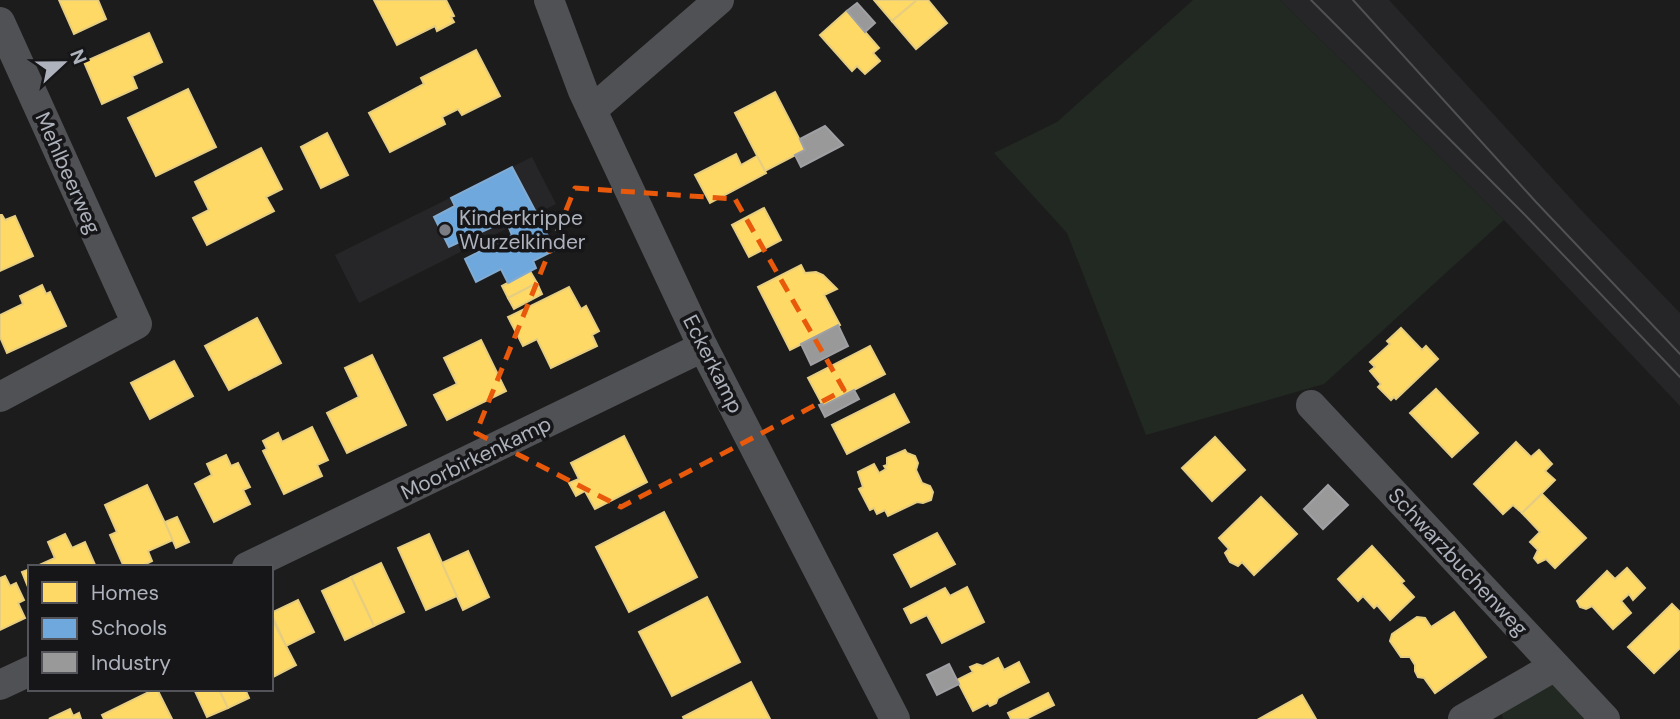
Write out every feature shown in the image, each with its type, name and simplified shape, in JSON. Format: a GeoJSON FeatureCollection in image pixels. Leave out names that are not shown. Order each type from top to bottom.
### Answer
{"type":"FeatureCollection","features":[{"type":"Feature","properties":{"kind":"street","name":"Eckerkamp"},"geometry":{"type":"LineString","coordinates":[[549,0],[592,110],[703,347],[895,719]]}},
{"type":"Feature","properties":{"kind":"street"},"geometry":{"type":"LineString","coordinates":[[592,110],[719,0]]}},
{"type":"Feature","properties":{"kind":"street","name":"Mehlbeerweg"},"geometry":{"type":"LineString","coordinates":[[0,22],[136,324],[0,397]]}},
{"type":"Feature","properties":{"kind":"street","name":"Moorbirkenkamp"},"geometry":{"type":"LineString","coordinates":[[251,565],[703,347]]}},
{"type":"Feature","properties":{"kind":"street","name":"Schwarzbuchenweg"},"geometry":{"type":"LineString","coordinates":[[1311,405],[1605,719]]}},
{"type":"Feature","properties":{"kind":"street"},"geometry":{"type":"LineString","coordinates":[[1463,719],[1555,666]]}},
{"type":"Feature","properties":{"kind":"street"},"geometry":{"type":"LineString","coordinates":[[0,685],[28,672]]}},
{"type":"Feature","properties":{"kind":"highlighted area"},"geometry":{"type":"Polygon","coordinates":[[[575,188],[735,199],[844,390],[621,507],[476,433],[575,188]]]}},
{"type":"Feature","properties":{"kind":"shaded area"},"geometry":{"type":"Polygon","coordinates":[[[1193,0],[1280,0],[1504,220],[1324,384],[1146,435],[1067,233],[994,153],[1057,122],[1193,0]]]}},
{"type":"Feature","properties":{"kind":"shaded area"},"geometry":{"type":"Polygon","coordinates":[[[1280,0],[1389,0],[1583,212],[1680,313],[1680,406],[1504,220],[1280,0]]]}},
{"type":"Feature","properties":{"kind":"shaded area","name":"Kinderkrippe Wurzelkinder"},"geometry":{"type":"Polygon","coordinates":[[[532,157],[556,204],[359,303],[335,255],[532,157]]]}},
{"type":"Feature","properties":{"kind":"shaded area"},"geometry":{"type":"Polygon","coordinates":[[[1549,678],[1588,719],[1503,719],[1501,710],[1549,678]]]}},
{"type":"Feature","properties":{"kind":"building: Homes"},"geometry":{"type":"Polygon","coordinates":[[[59,0],[98,0],[106,19],[74,34],[59,0]]]}},
{"type":"Feature","properties":{"kind":"building: Homes"},"geometry":{"type":"Polygon","coordinates":[[[374,0],[446,0],[454,22],[437,31],[435,26],[397,45],[374,0]]]}},
{"type":"Feature","properties":{"kind":"building: Homes"},"geometry":{"type":"Polygon","coordinates":[[[874,0],[917,0],[892,21],[874,0]]]}},
{"type":"Feature","properties":{"kind":"building: Homes"},"geometry":{"type":"Polygon","coordinates":[[[917,0],[928,0],[947,23],[916,49],[892,21],[917,0]]]}},
{"type":"Feature","properties":{"kind":"building: Homes"},"geometry":{"type":"Polygon","coordinates":[[[847,11],[879,48],[873,53],[880,61],[865,74],[857,66],[852,71],[820,35],[847,11]]]}},
{"type":"Feature","properties":{"kind":"building: Homes"},"geometry":{"type":"Polygon","coordinates":[[[149,33],[162,62],[132,76],[137,88],[102,104],[84,62],[149,33]]]}},
{"type":"Feature","properties":{"kind":"building: Homes"},"geometry":{"type":"Polygon","coordinates":[[[476,50],[500,96],[462,115],[458,109],[442,117],[445,124],[390,152],[369,113],[424,84],[421,78],[476,50]]]}},
{"type":"Feature","properties":{"kind":"building: Homes"},"geometry":{"type":"Polygon","coordinates":[[[188,89],[216,147],[156,176],[128,118],[188,89]]]}},
{"type":"Feature","properties":{"kind":"building: Homes"},"geometry":{"type":"Polygon","coordinates":[[[775,92],[805,150],[765,171],[735,113],[775,92]]]}},
{"type":"Feature","properties":{"kind":"building: Homes"},"geometry":{"type":"Polygon","coordinates":[[[327,133],[348,175],[321,188],[301,147],[327,133]]]}},
{"type":"Feature","properties":{"kind":"building: Homes"},"geometry":{"type":"Polygon","coordinates":[[[261,148],[282,189],[266,197],[274,211],[207,245],[193,218],[209,210],[195,182],[261,148]]]}},
{"type":"Feature","properties":{"kind":"building: Homes"},"geometry":{"type":"Polygon","coordinates":[[[736,154],[741,165],[757,156],[766,173],[710,203],[695,175],[736,154]]]}},
{"type":"Feature","properties":{"kind":"building: Homes"},"geometry":{"type":"Polygon","coordinates":[[[764,208],[781,240],[749,257],[732,225],[764,208]]]}},
{"type":"Feature","properties":{"kind":"building: Homes"},"geometry":{"type":"Polygon","coordinates":[[[0,215],[5,220],[15,216],[33,256],[0,271],[0,215]]]}},
{"type":"Feature","properties":{"kind":"building: Homes"},"geometry":{"type":"Polygon","coordinates":[[[801,265],[805,273],[816,272],[823,275],[837,289],[824,295],[840,325],[790,350],[758,287],[801,265]]]}},
{"type":"Feature","properties":{"kind":"building: Homes"},"geometry":{"type":"Polygon","coordinates":[[[530,271],[537,283],[508,298],[502,286],[530,271]]]}},
{"type":"Feature","properties":{"kind":"building: Homes"},"geometry":{"type":"Polygon","coordinates":[[[537,283],[542,294],[514,309],[508,298],[537,283]]]}},
{"type":"Feature","properties":{"kind":"building: Homes"},"geometry":{"type":"Polygon","coordinates":[[[42,285],[46,294],[50,292],[66,326],[7,353],[0,337],[0,315],[23,304],[20,296],[42,285]]]}},
{"type":"Feature","properties":{"kind":"building: Homes"},"geometry":{"type":"Polygon","coordinates":[[[569,287],[581,309],[586,306],[599,331],[592,335],[597,346],[551,368],[537,339],[523,346],[508,317],[569,287]]]}},
{"type":"Feature","properties":{"kind":"building: Homes"},"geometry":{"type":"Polygon","coordinates":[[[257,318],[281,363],[229,390],[205,346],[257,318]]]}},
{"type":"Feature","properties":{"kind":"building: Homes"},"geometry":{"type":"Polygon","coordinates":[[[1401,328],[1422,350],[1426,346],[1438,359],[1396,399],[1394,397],[1391,400],[1378,387],[1381,384],[1370,371],[1375,367],[1370,362],[1390,344],[1387,341],[1401,328]]]}},
{"type":"Feature","properties":{"kind":"building: Homes"},"geometry":{"type":"Polygon","coordinates":[[[481,340],[506,391],[447,420],[434,395],[457,384],[444,358],[481,340]]]}},
{"type":"Feature","properties":{"kind":"building: Homes"},"geometry":{"type":"Polygon","coordinates":[[[870,346],[885,374],[823,406],[808,378],[870,346]]]}},
{"type":"Feature","properties":{"kind":"building: Homes"},"geometry":{"type":"Polygon","coordinates":[[[372,355],[406,425],[347,453],[327,413],[359,397],[345,368],[372,355]]]}},
{"type":"Feature","properties":{"kind":"building: Homes"},"geometry":{"type":"Polygon","coordinates":[[[174,361],[193,396],[150,419],[131,383],[174,361]]]}},
{"type":"Feature","properties":{"kind":"building: Homes"},"geometry":{"type":"Polygon","coordinates":[[[1436,389],[1478,433],[1452,457],[1410,413],[1436,389]]]}},
{"type":"Feature","properties":{"kind":"building: Homes"},"geometry":{"type":"Polygon","coordinates":[[[894,394],[909,422],[847,454],[832,425],[894,394]]]}},
{"type":"Feature","properties":{"kind":"building: Homes"},"geometry":{"type":"Polygon","coordinates":[[[312,427],[328,460],[317,465],[322,476],[284,494],[263,451],[267,449],[263,441],[278,433],[282,442],[312,427]]]}},
{"type":"Feature","properties":{"kind":"building: Homes"},"geometry":{"type":"Polygon","coordinates":[[[624,436],[647,482],[595,509],[585,491],[576,496],[569,483],[579,479],[571,463],[624,436]]]}},
{"type":"Feature","properties":{"kind":"building: Homes"},"geometry":{"type":"Polygon","coordinates":[[[1215,437],[1245,470],[1212,501],[1182,468],[1215,437]]]}},
{"type":"Feature","properties":{"kind":"building: Homes"},"geometry":{"type":"Polygon","coordinates":[[[1516,442],[1531,457],[1539,450],[1552,464],[1545,471],[1555,480],[1522,513],[1513,505],[1503,514],[1474,484],[1516,442]]]}},
{"type":"Feature","properties":{"kind":"building: Homes"},"geometry":{"type":"Polygon","coordinates":[[[905,450],[915,456],[918,463],[916,470],[922,483],[930,486],[933,492],[931,500],[917,502],[888,516],[885,510],[877,514],[874,508],[870,510],[859,489],[863,487],[858,472],[874,464],[879,473],[886,469],[884,466],[887,465],[887,458],[905,450]]]}},
{"type":"Feature","properties":{"kind":"building: Homes"},"geometry":{"type":"Polygon","coordinates":[[[226,455],[231,466],[238,463],[250,487],[243,490],[250,504],[214,522],[195,484],[212,475],[207,464],[226,455]]]}},
{"type":"Feature","properties":{"kind":"building: Homes"},"geometry":{"type":"Polygon","coordinates":[[[147,485],[173,540],[148,551],[152,561],[144,565],[123,565],[110,535],[117,532],[105,505],[147,485]]]}},
{"type":"Feature","properties":{"kind":"building: Homes"},"geometry":{"type":"Polygon","coordinates":[[[1542,494],[1586,538],[1555,568],[1546,559],[1538,563],[1534,558],[1538,550],[1530,542],[1540,532],[1522,513],[1542,494]]]}},
{"type":"Feature","properties":{"kind":"building: Homes"},"geometry":{"type":"Polygon","coordinates":[[[1261,497],[1297,534],[1254,575],[1242,562],[1238,566],[1230,562],[1225,553],[1229,549],[1219,538],[1261,497]]]}},
{"type":"Feature","properties":{"kind":"building: Homes"},"geometry":{"type":"Polygon","coordinates":[[[664,512],[697,577],[629,612],[596,547],[664,512]]]}},
{"type":"Feature","properties":{"kind":"building: Homes"},"geometry":{"type":"Polygon","coordinates":[[[177,517],[189,542],[176,548],[165,522],[177,517]]]}},
{"type":"Feature","properties":{"kind":"building: Homes"},"geometry":{"type":"Polygon","coordinates":[[[937,533],[955,564],[911,587],[894,555],[937,533]]]}},
{"type":"Feature","properties":{"kind":"building: Homes"},"geometry":{"type":"Polygon","coordinates":[[[65,534],[72,548],[85,542],[95,565],[39,565],[55,558],[48,542],[65,534]]]}},
{"type":"Feature","properties":{"kind":"building: Homes"},"geometry":{"type":"Polygon","coordinates":[[[429,534],[457,596],[426,610],[398,548],[429,534]]]}},
{"type":"Feature","properties":{"kind":"building: Homes"},"geometry":{"type":"Polygon","coordinates":[[[1372,546],[1404,581],[1401,583],[1414,597],[1390,620],[1377,605],[1374,608],[1363,596],[1358,601],[1338,579],[1372,546]]]}},
{"type":"Feature","properties":{"kind":"building: Homes"},"geometry":{"type":"Polygon","coordinates":[[[468,551],[489,597],[463,610],[442,563],[468,551]]]}},
{"type":"Feature","properties":{"kind":"building: Homes"},"geometry":{"type":"Polygon","coordinates":[[[381,563],[404,612],[374,626],[351,577],[381,563]]]}},
{"type":"Feature","properties":{"kind":"building: Homes"},"geometry":{"type":"Polygon","coordinates":[[[1627,568],[1645,588],[1633,600],[1629,594],[1621,601],[1631,613],[1613,629],[1592,606],[1586,609],[1580,607],[1577,601],[1607,571],[1615,579],[1627,568]]]}},
{"type":"Feature","properties":{"kind":"building: Homes"},"geometry":{"type":"Polygon","coordinates":[[[28,570],[28,587],[22,572],[28,570]]]}},
{"type":"Feature","properties":{"kind":"building: Homes"},"geometry":{"type":"Polygon","coordinates":[[[5,576],[10,586],[16,583],[24,600],[18,603],[25,618],[0,630],[0,578],[5,576]]]}},
{"type":"Feature","properties":{"kind":"building: Homes"},"geometry":{"type":"Polygon","coordinates":[[[351,577],[374,626],[345,640],[322,591],[351,577]]]}},
{"type":"Feature","properties":{"kind":"building: Homes"},"geometry":{"type":"Polygon","coordinates":[[[967,587],[984,622],[942,643],[927,615],[911,623],[904,609],[945,588],[950,596],[967,587]]]}},
{"type":"Feature","properties":{"kind":"building: Homes"},"geometry":{"type":"Polygon","coordinates":[[[707,597],[740,662],[672,696],[639,632],[707,597]]]}},
{"type":"Feature","properties":{"kind":"building: Homes"},"geometry":{"type":"Polygon","coordinates":[[[298,600],[314,632],[286,646],[273,612],[298,600]]]}},
{"type":"Feature","properties":{"kind":"building: Homes"},"geometry":{"type":"Polygon","coordinates":[[[1672,604],[1680,612],[1680,648],[1654,673],[1628,647],[1672,604]]]}},
{"type":"Feature","properties":{"kind":"building: Homes"},"geometry":{"type":"Polygon","coordinates":[[[1454,612],[1486,657],[1435,693],[1424,678],[1418,677],[1410,657],[1401,657],[1390,641],[1392,634],[1417,617],[1425,618],[1431,627],[1454,612]]]}},
{"type":"Feature","properties":{"kind":"building: Homes"},"geometry":{"type":"Polygon","coordinates":[[[273,621],[296,665],[273,677],[273,621]]]}},
{"type":"Feature","properties":{"kind":"building: Homes"},"geometry":{"type":"Polygon","coordinates":[[[998,658],[1004,670],[1019,662],[1029,682],[998,698],[996,703],[990,706],[988,703],[973,711],[957,680],[973,672],[970,667],[977,664],[983,666],[998,658]]]}},
{"type":"Feature","properties":{"kind":"building: Homes"},"geometry":{"type":"Polygon","coordinates":[[[751,682],[770,719],[684,719],[683,717],[751,682]]]}},
{"type":"Feature","properties":{"kind":"building: Homes"},"geometry":{"type":"Polygon","coordinates":[[[151,691],[158,691],[172,719],[104,719],[102,715],[151,691]]]}},
{"type":"Feature","properties":{"kind":"building: Homes"},"geometry":{"type":"Polygon","coordinates":[[[195,691],[220,691],[228,708],[207,717],[195,691]]]}},
{"type":"Feature","properties":{"kind":"building: Homes"},"geometry":{"type":"Polygon","coordinates":[[[220,691],[246,691],[249,698],[228,708],[220,691]]]}},
{"type":"Feature","properties":{"kind":"building: Homes"},"geometry":{"type":"Polygon","coordinates":[[[1048,693],[1054,705],[1026,719],[1011,719],[1008,713],[1048,693]]]}},
{"type":"Feature","properties":{"kind":"building: Homes"},"geometry":{"type":"Polygon","coordinates":[[[1302,695],[1316,719],[1259,719],[1302,695]]]}},
{"type":"Feature","properties":{"kind":"building: Homes"},"geometry":{"type":"Polygon","coordinates":[[[70,709],[73,716],[79,713],[81,719],[49,719],[70,709]]]}},
{"type":"Feature","properties":{"kind":"building: Schools"},"geometry":{"type":"Polygon","coordinates":[[[512,167],[537,214],[509,228],[505,221],[449,247],[434,217],[455,206],[451,198],[512,167]]]}},
{"type":"Feature","properties":{"kind":"building: Schools"},"geometry":{"type":"Polygon","coordinates":[[[537,214],[555,250],[533,261],[536,268],[508,283],[501,269],[476,282],[465,259],[512,235],[509,228],[537,214]]]}},
{"type":"Feature","properties":{"kind":"building: Industry"},"geometry":{"type":"Polygon","coordinates":[[[857,3],[875,23],[865,32],[847,11],[857,3]]]}},
{"type":"Feature","properties":{"kind":"building: Industry"},"geometry":{"type":"Polygon","coordinates":[[[825,126],[843,145],[801,167],[795,155],[805,150],[800,139],[825,126]]]}},
{"type":"Feature","properties":{"kind":"building: Industry"},"geometry":{"type":"Polygon","coordinates":[[[838,325],[848,346],[811,365],[801,344],[838,325]]]}},
{"type":"Feature","properties":{"kind":"building: Industry"},"geometry":{"type":"Polygon","coordinates":[[[854,390],[859,399],[825,417],[819,405],[823,406],[854,390]]]}},
{"type":"Feature","properties":{"kind":"building: Industry"},"geometry":{"type":"Polygon","coordinates":[[[1328,485],[1348,505],[1323,529],[1304,509],[1328,485]]]}},
{"type":"Feature","properties":{"kind":"building: Industry"},"geometry":{"type":"Polygon","coordinates":[[[949,664],[959,684],[937,695],[927,675],[949,664]]]}},
{"type":"Feature","properties":{"kind":"tram line"},"geometry":{"type":"LineString","coordinates":[[1311,0],[1525,215],[1680,377]]}},
{"type":"Feature","properties":{"kind":"tram line"},"geometry":{"type":"LineString","coordinates":[[1353,0],[1536,202],[1680,354]]}},
{"type":"Feature","properties":{"kind":"place","name":"Kinderkrippe Wurzelkinder"},"geometry":{"type":"Point","coordinates":[445,230]}}]}
